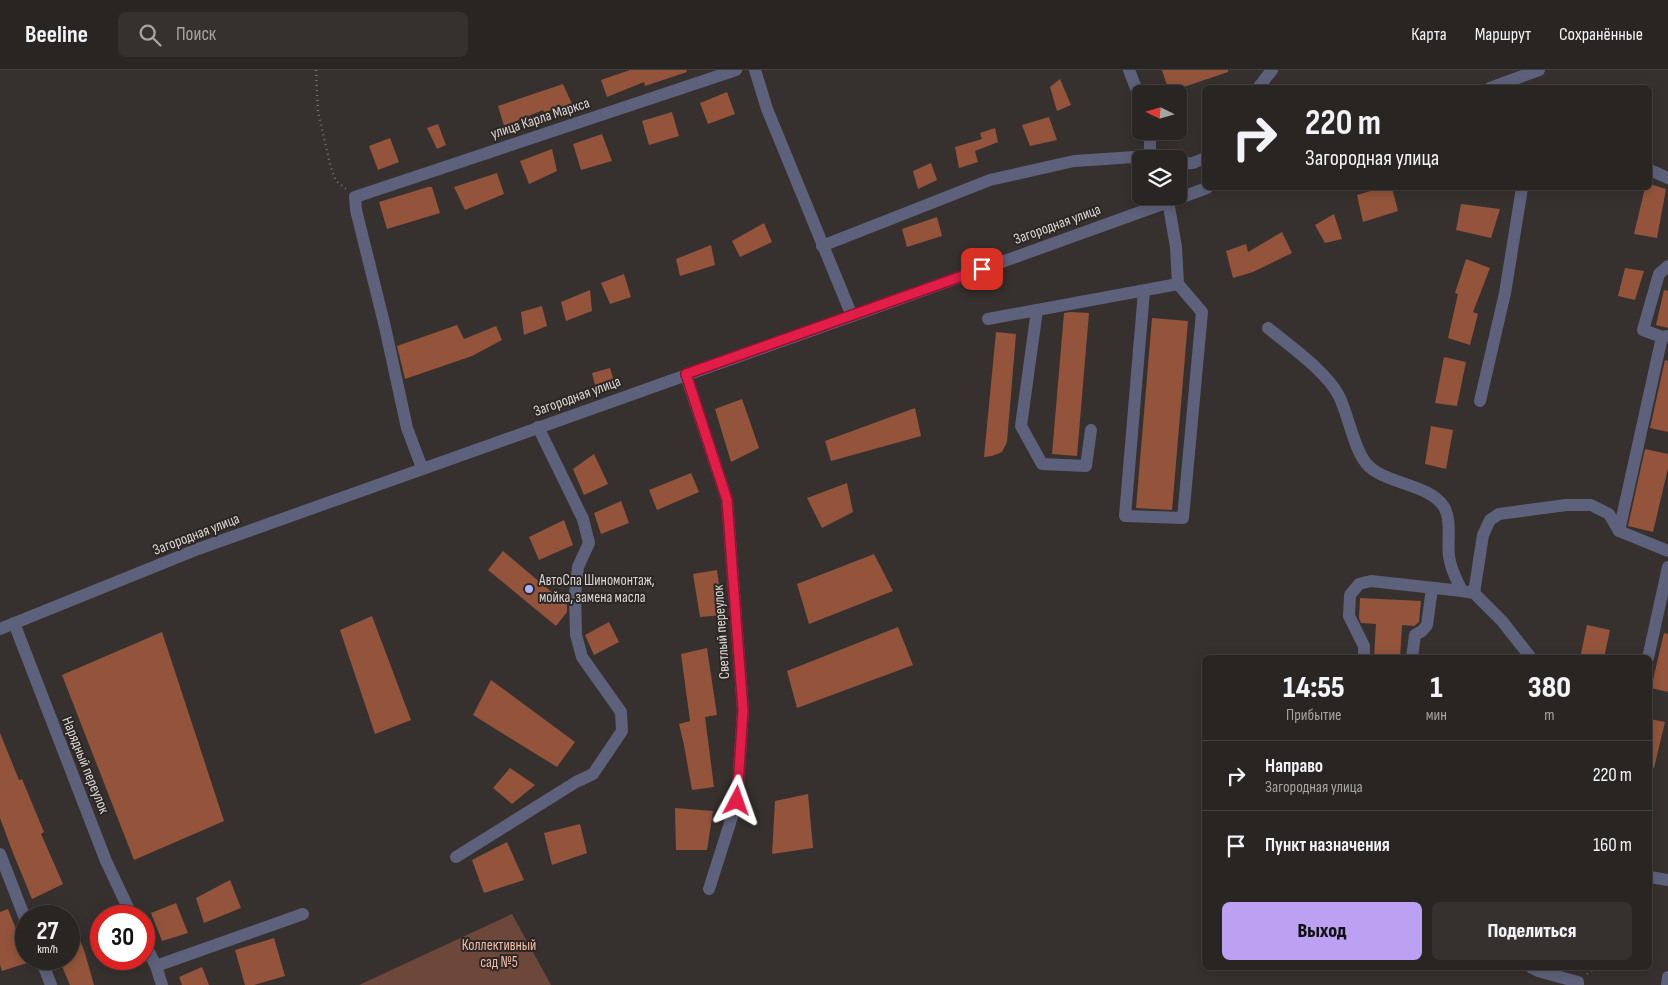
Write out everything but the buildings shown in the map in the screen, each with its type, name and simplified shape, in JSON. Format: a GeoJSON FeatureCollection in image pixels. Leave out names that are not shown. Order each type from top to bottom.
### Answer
{"type":"FeatureCollection","features":[{"type":"Feature","properties":{"kind":"street","name":"улица Карла Маркса"},"geometry":{"type":"LineString","coordinates":[[355,197],[736,70]]}},
{"type":"Feature","properties":{"kind":"street"},"geometry":{"type":"LineString","coordinates":[[754,70],[766,109],[852,316]]}},
{"type":"Feature","properties":{"kind":"street"},"geometry":{"type":"LineString","coordinates":[[1130,70],[1135,85]]}},
{"type":"Feature","properties":{"kind":"street"},"geometry":{"type":"LineString","coordinates":[[1260,85],[1272,70]]}},
{"type":"Feature","properties":{"kind":"street"},"geometry":{"type":"LineString","coordinates":[[1498,85],[1538,70]]}},
{"type":"Feature","properties":{"kind":"street"},"geometry":{"type":"LineString","coordinates":[[1193,162],[1202,152]]}},
{"type":"Feature","properties":{"kind":"street"},"geometry":{"type":"LineString","coordinates":[[822,246],[990,180],[1074,161],[1132,159]]}},
{"type":"Feature","properties":{"kind":"street"},"geometry":{"type":"LineString","coordinates":[[1187,163],[1202,159]]}},
{"type":"Feature","properties":{"kind":"street"},"geometry":{"type":"LineString","coordinates":[[1652,171],[1668,178]]}},
{"type":"Feature","properties":{"kind":"street","name":"Загородная улица"},"geometry":{"type":"LineString","coordinates":[[1187,195],[1202,190]]}},
{"type":"Feature","properties":{"kind":"street"},"geometry":{"type":"LineString","coordinates":[[1480,401],[1505,293],[1522,190]]}},
{"type":"Feature","properties":{"kind":"street"},"geometry":{"type":"LineString","coordinates":[[355,197],[356,210],[385,327],[407,428],[422,468]]}},
{"type":"Feature","properties":{"kind":"street","name":"Загородная улица"},"geometry":{"type":"LineString","coordinates":[[0,629],[198,549],[1157,205]]}},
{"type":"Feature","properties":{"kind":"street"},"geometry":{"type":"LineString","coordinates":[[1144,290],[1125,516],[1183,518],[1202,312],[1178,284],[1176,247],[1169,205]]}},
{"type":"Feature","properties":{"kind":"street"},"geometry":{"type":"LineString","coordinates":[[1619,531],[1665,336],[1643,330],[1659,274],[1668,266]]}},
{"type":"Feature","properties":{"kind":"street"},"geometry":{"type":"LineString","coordinates":[[988,319],[1178,284]]}},
{"type":"Feature","properties":{"kind":"street"},"geometry":{"type":"LineString","coordinates":[[1037,310],[1021,426],[1042,464],[1086,466],[1091,430]]}},
{"type":"Feature","properties":{"kind":"street"},"geometry":{"type":"LineString","coordinates":[[1268,328],[1306,359],[1325,378],[1338,395],[1366,464],[1380,474],[1433,497],[1445,508],[1450,533],[1449,556],[1468,592],[1502,621],[1529,655]]}},
{"type":"Feature","properties":{"kind":"street","name":"Светлый переулок"},"geometry":{"type":"LineString","coordinates":[[686,374],[727,500],[743,710],[737,801],[709,889]]}},
{"type":"Feature","properties":{"kind":"street"},"geometry":{"type":"LineString","coordinates":[[456,857],[576,782],[593,774],[622,732],[621,712],[582,657],[576,635],[575,594],[578,567],[589,543],[583,518],[538,427]]}},
{"type":"Feature","properties":{"kind":"street"},"geometry":{"type":"LineString","coordinates":[[1468,592],[1483,536],[1490,520],[1499,514],[1566,504],[1591,505],[1609,514],[1619,531],[1668,551]]}},
{"type":"Feature","properties":{"kind":"street"},"geometry":{"type":"LineString","coordinates":[[1649,655],[1668,567]]}},
{"type":"Feature","properties":{"kind":"street"},"geometry":{"type":"LineString","coordinates":[[1364,655],[1364,646],[1349,616],[1350,595],[1359,584],[1371,581],[1468,592]]}},
{"type":"Feature","properties":{"kind":"street"},"geometry":{"type":"LineString","coordinates":[[1412,655],[1414,635],[1422,631],[1427,625],[1432,588]]}},
{"type":"Feature","properties":{"kind":"street","name":"Нарядный переулок"},"geometry":{"type":"LineString","coordinates":[[14,623],[103,852],[127,905]]}},
{"type":"Feature","properties":{"kind":"street"},"geometry":{"type":"LineString","coordinates":[[0,854],[4,878],[18,905]]}},
{"type":"Feature","properties":{"kind":"street"},"geometry":{"type":"LineString","coordinates":[[1652,877],[1668,880]]}},
{"type":"Feature","properties":{"kind":"street"},"geometry":{"type":"LineString","coordinates":[[162,985],[156,966],[304,914]]}},
{"type":"Feature","properties":{"kind":"street"},"geometry":{"type":"LineString","coordinates":[[45,970],[51,985]]}},
{"type":"Feature","properties":{"kind":"street"},"geometry":{"type":"LineString","coordinates":[[1536,970],[1578,982],[1578,985]]}},
{"type":"Feature","properties":{"kind":"street"},"geometry":{"type":"LineString","coordinates":[[1667,985],[1668,977]]}},
{"type":"Feature","properties":{"kind":"path"},"geometry":{"type":"LineString","coordinates":[[316,70],[318,112],[331,168],[336,181],[355,197]]}},
{"type":"Feature","properties":{"kind":"green space","name":"Коллективный сад №5"},"geometry":{"type":"Polygon","coordinates":[[[512,914],[551,985],[359,985],[512,914]]]}},
{"type":"Feature","properties":{"kind":"place","name":"АвтоСпа Шиномонтаж, мойка, замена масла"},"geometry":{"type":"Point","coordinates":[529,589]}},
{"type":"Feature","properties":{"kind":"route"},"geometry":{"type":"LineString","coordinates":[[737,801],[743,710],[727,500],[686,374],[982,269]]}}]}
